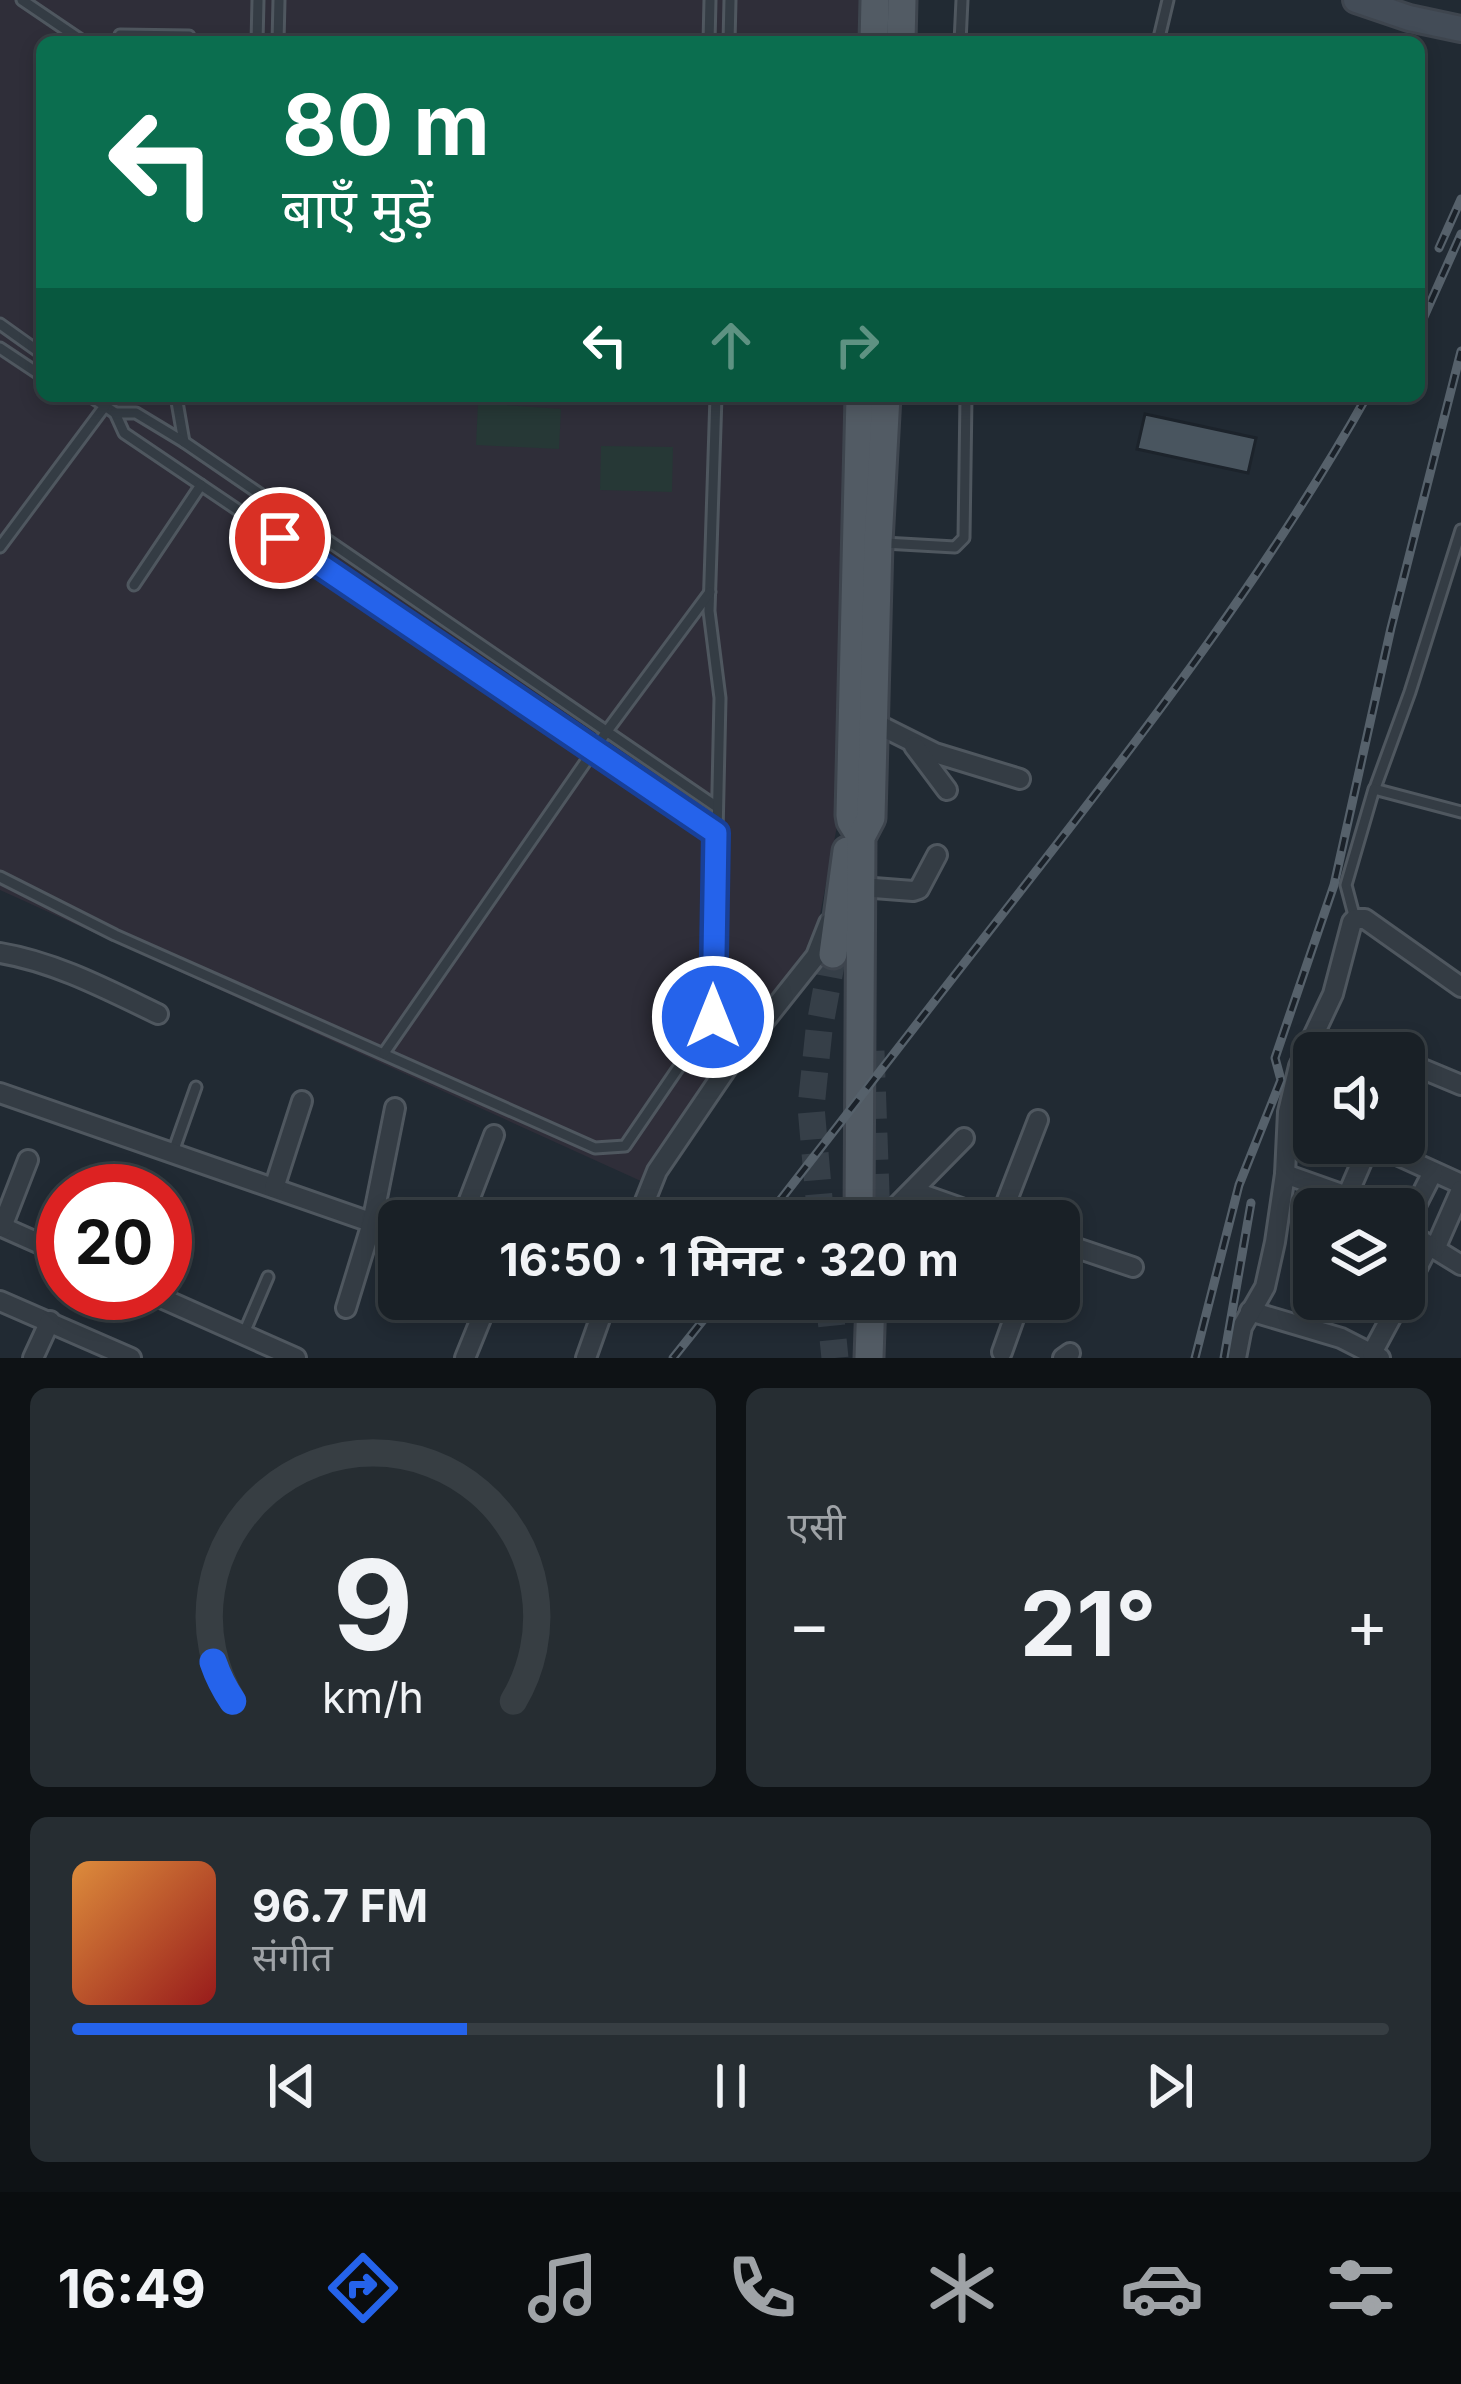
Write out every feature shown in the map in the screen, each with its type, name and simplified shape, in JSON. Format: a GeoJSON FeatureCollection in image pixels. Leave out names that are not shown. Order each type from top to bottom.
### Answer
{"type":"FeatureCollection","features":[{"type":"Feature","properties":{"kind":"main road"},"geometry":{"type":"LineString","coordinates":[[874,36],[875,0]]}},
{"type":"Feature","properties":{"kind":"main road"},"geometry":{"type":"LineString","coordinates":[[901,36],[902,0]]}},
{"type":"Feature","properties":{"kind":"main road"},"geometry":{"type":"LineString","coordinates":[[859,1200],[860,402]]}},
{"type":"Feature","properties":{"kind":"main road"},"geometry":{"type":"LineString","coordinates":[[861,827],[874,722],[886,402]]}},
{"type":"Feature","properties":{"kind":"main road"},"geometry":{"type":"LineString","coordinates":[[833,954],[862,889]]}},
{"type":"Feature","properties":{"kind":"main road"},"geometry":{"type":"LineString","coordinates":[[857,1358],[858,1320]]}},
{"type":"Feature","properties":{"kind":"street"},"geometry":{"type":"LineString","coordinates":[[1356,0],[1461,29]]}},
{"type":"Feature","properties":{"kind":"street"},"geometry":{"type":"LineString","coordinates":[[874,722],[934,753],[1020,778]]}},
{"type":"Feature","properties":{"kind":"street"},"geometry":{"type":"LineString","coordinates":[[912,742],[947,790]]}},
{"type":"Feature","properties":{"kind":"street"},"geometry":{"type":"LineString","coordinates":[[645,1200],[657,1171],[686,1126],[862,889],[919,889],[937,855]]}},
{"type":"Feature","properties":{"kind":"street"},"geometry":{"type":"LineString","coordinates":[[1236,1358],[1242,1328],[1265,1286],[1285,1174],[1288,1112],[1299,1066],[1333,994],[1355,919],[1365,919],[1461,987]]}},
{"type":"Feature","properties":{"kind":"street"},"geometry":{"type":"LineString","coordinates":[[0,952],[86,980],[158,1014]]}},
{"type":"Feature","properties":{"kind":"street"},"geometry":{"type":"LineString","coordinates":[[1425,1072],[1461,1085]]}},
{"type":"Feature","properties":{"kind":"street"},"geometry":{"type":"LineString","coordinates":[[0,1093],[378,1225]]}},
{"type":"Feature","properties":{"kind":"street"},"geometry":{"type":"LineString","coordinates":[[274,1188],[302,1101]]}},
{"type":"Feature","properties":{"kind":"street"},"geometry":{"type":"LineString","coordinates":[[346,1308],[372,1223],[394,1108]]}},
{"type":"Feature","properties":{"kind":"street"},"geometry":{"type":"LineString","coordinates":[[1007,1200],[1038,1120]]}},
{"type":"Feature","properties":{"kind":"street"},"geometry":{"type":"LineString","coordinates":[[468,1200],[494,1135]]}},
{"type":"Feature","properties":{"kind":"street"},"geometry":{"type":"LineString","coordinates":[[904,1200],[964,1138]]}},
{"type":"Feature","properties":{"kind":"street"},"geometry":{"type":"LineString","coordinates":[[28,1160],[1,1227],[36,1242]]}},
{"type":"Feature","properties":{"kind":"street"},"geometry":{"type":"LineString","coordinates":[[1416,1164],[1461,1187],[1425,1258]]}},
{"type":"Feature","properties":{"kind":"street"},"geometry":{"type":"LineString","coordinates":[[1425,1188],[1433,1172]]}},
{"type":"Feature","properties":{"kind":"street"},"geometry":{"type":"LineString","coordinates":[[1285,1174],[1324,1188]]}},
{"type":"Feature","properties":{"kind":"street"},"geometry":{"type":"LineString","coordinates":[[913,1191],[939,1200]]}},
{"type":"Feature","properties":{"kind":"street"},"geometry":{"type":"LineString","coordinates":[[1425,1243],[1461,1265]]}},
{"type":"Feature","properties":{"kind":"street"},"geometry":{"type":"LineString","coordinates":[[1080,1249],[1133,1267]]}},
{"type":"Feature","properties":{"kind":"street"},"geometry":{"type":"LineString","coordinates":[[0,1300],[131,1358]]}},
{"type":"Feature","properties":{"kind":"street"},"geometry":{"type":"LineString","coordinates":[[1250,1311],[1341,1338],[1376,1356],[1392,1320]]}},
{"type":"Feature","properties":{"kind":"street"},"geometry":{"type":"LineString","coordinates":[[192,1312],[296,1358]]}},
{"type":"Feature","properties":{"kind":"street"},"geometry":{"type":"LineString","coordinates":[[465,1358],[480,1320]]}},
{"type":"Feature","properties":{"kind":"street"},"geometry":{"type":"LineString","coordinates":[[586,1358],[595,1320]]}},
{"type":"Feature","properties":{"kind":"street"},"geometry":{"type":"LineString","coordinates":[[1002,1352],[1013,1320]]}},
{"type":"Feature","properties":{"kind":"street"},"geometry":{"type":"LineString","coordinates":[[33,1358],[50,1321]]}},
{"type":"Feature","properties":{"kind":"lane"},"geometry":{"type":"LineString","coordinates":[[22,0],[75,36]]}},
{"type":"Feature","properties":{"kind":"lane"},"geometry":{"type":"LineString","coordinates":[[256,36],[258,0]]}},
{"type":"Feature","properties":{"kind":"lane"},"geometry":{"type":"LineString","coordinates":[[278,36],[279,0]]}},
{"type":"Feature","properties":{"kind":"lane"},"geometry":{"type":"LineString","coordinates":[[709,36],[710,0]]}},
{"type":"Feature","properties":{"kind":"lane"},"geometry":{"type":"LineString","coordinates":[[729,36],[730,0]]}},
{"type":"Feature","properties":{"kind":"lane"},"geometry":{"type":"LineString","coordinates":[[960,36],[962,0]]}},
{"type":"Feature","properties":{"kind":"lane"},"geometry":{"type":"LineString","coordinates":[[1159,36],[1168,0]]}},
{"type":"Feature","properties":{"kind":"lane"},"geometry":{"type":"LineString","coordinates":[[120,35],[189,36]]}},
{"type":"Feature","properties":{"kind":"lane"},"geometry":{"type":"LineString","coordinates":[[0,325],[36,349]]}},
{"type":"Feature","properties":{"kind":"lane"},"geometry":{"type":"LineString","coordinates":[[0,348],[36,372]]}},
{"type":"Feature","properties":{"kind":"lane"},"geometry":{"type":"LineString","coordinates":[[177,402],[184,442]]}},
{"type":"Feature","properties":{"kind":"lane"},"geometry":{"type":"LineString","coordinates":[[0,877],[115,935],[595,1148],[625,1146],[713,1017],[720,698],[710,627],[716,402]]}},
{"type":"Feature","properties":{"kind":"lane"},"geometry":{"type":"LineString","coordinates":[[878,542],[955,547],[964,538],[966,402]]}},
{"type":"Feature","properties":{"kind":"lane"},"geometry":{"type":"LineString","coordinates":[[110,405],[136,413],[184,442],[717,807]]}},
{"type":"Feature","properties":{"kind":"lane"},"geometry":{"type":"LineString","coordinates":[[110,405],[124,433],[716,833]]}},
{"type":"Feature","properties":{"kind":"lane"},"geometry":{"type":"LineString","coordinates":[[0,547],[110,405]]}},
{"type":"Feature","properties":{"kind":"lane"},"geometry":{"type":"LineString","coordinates":[[134,585],[201,485]]}},
{"type":"Feature","properties":{"kind":"lane"},"geometry":{"type":"LineString","coordinates":[[1355,919],[1346,885],[1461,530]]}},
{"type":"Feature","properties":{"kind":"lane"},"geometry":{"type":"LineString","coordinates":[[384,1053],[710,591]]}},
{"type":"Feature","properties":{"kind":"lane"},"geometry":{"type":"LineString","coordinates":[[1375,788],[1461,812]]}},
{"type":"Feature","properties":{"kind":"lane"},"geometry":{"type":"LineString","coordinates":[[173,1152],[196,1087]]}},
{"type":"Feature","properties":{"kind":"lane"},"geometry":{"type":"LineString","coordinates":[[244,1335],[268,1277]]}},
{"type":"Feature","properties":{"kind":"shaded area"},"geometry":{"type":"Polygon","coordinates":[[[0,0],[868,0],[866,36],[36,36],[36,402],[853,402],[838,821],[815,941],[654,1187],[0,890],[0,0]]]}},
{"type":"Feature","properties":{"kind":"shaded area"},"geometry":{"type":"Polygon","coordinates":[[[478,403],[561,409],[559,449],[476,445],[478,403]]]}},
{"type":"Feature","properties":{"kind":"shaded area"},"geometry":{"type":"Polygon","coordinates":[[[601,446],[673,447],[672,492],[600,490],[601,446]]]}},
{"type":"Feature","properties":{"kind":"building"},"geometry":{"type":"Polygon","coordinates":[[[1145,414],[1256,438],[1248,473],[1137,449],[1145,414]]]}},
{"type":"Feature","properties":{"kind":"tunnel"},"geometry":{"type":"LineString","coordinates":[[819,1200],[811,1107],[833,954]]}},
{"type":"Feature","properties":{"kind":"tunnel"},"geometry":{"type":"LineString","coordinates":[[871,1051],[876,1200]]}},
{"type":"Feature","properties":{"kind":"tunnel"},"geometry":{"type":"LineString","coordinates":[[831,1320],[835,1358]]}},
{"type":"Feature","properties":{"kind":"railway"},"geometry":{"type":"LineString","coordinates":[[1439,248],[1461,199]]}},
{"type":"Feature","properties":{"kind":"railway"},"geometry":{"type":"LineString","coordinates":[[1425,315],[1461,234]]}},
{"type":"Feature","properties":{"kind":"railway"},"geometry":{"type":"LineString","coordinates":[[1195,1358],[1239,1185],[1281,1080],[1275,1058],[1334,885],[1391,628],[1461,351]]}},
{"type":"Feature","properties":{"kind":"railway"},"geometry":{"type":"LineString","coordinates":[[780,1200],[1166,701],[1251,582],[1363,402]]}},
{"type":"Feature","properties":{"kind":"railway"},"geometry":{"type":"LineString","coordinates":[[1224,1358],[1251,1203]]}},
{"type":"Feature","properties":{"kind":"railway"},"geometry":{"type":"LineString","coordinates":[[673,1358],[703,1320]]}},
{"type":"Feature","properties":{"kind":"route"},"geometry":{"type":"LineString","coordinates":[[280,538],[716,833],[713,1017]]}}]}
